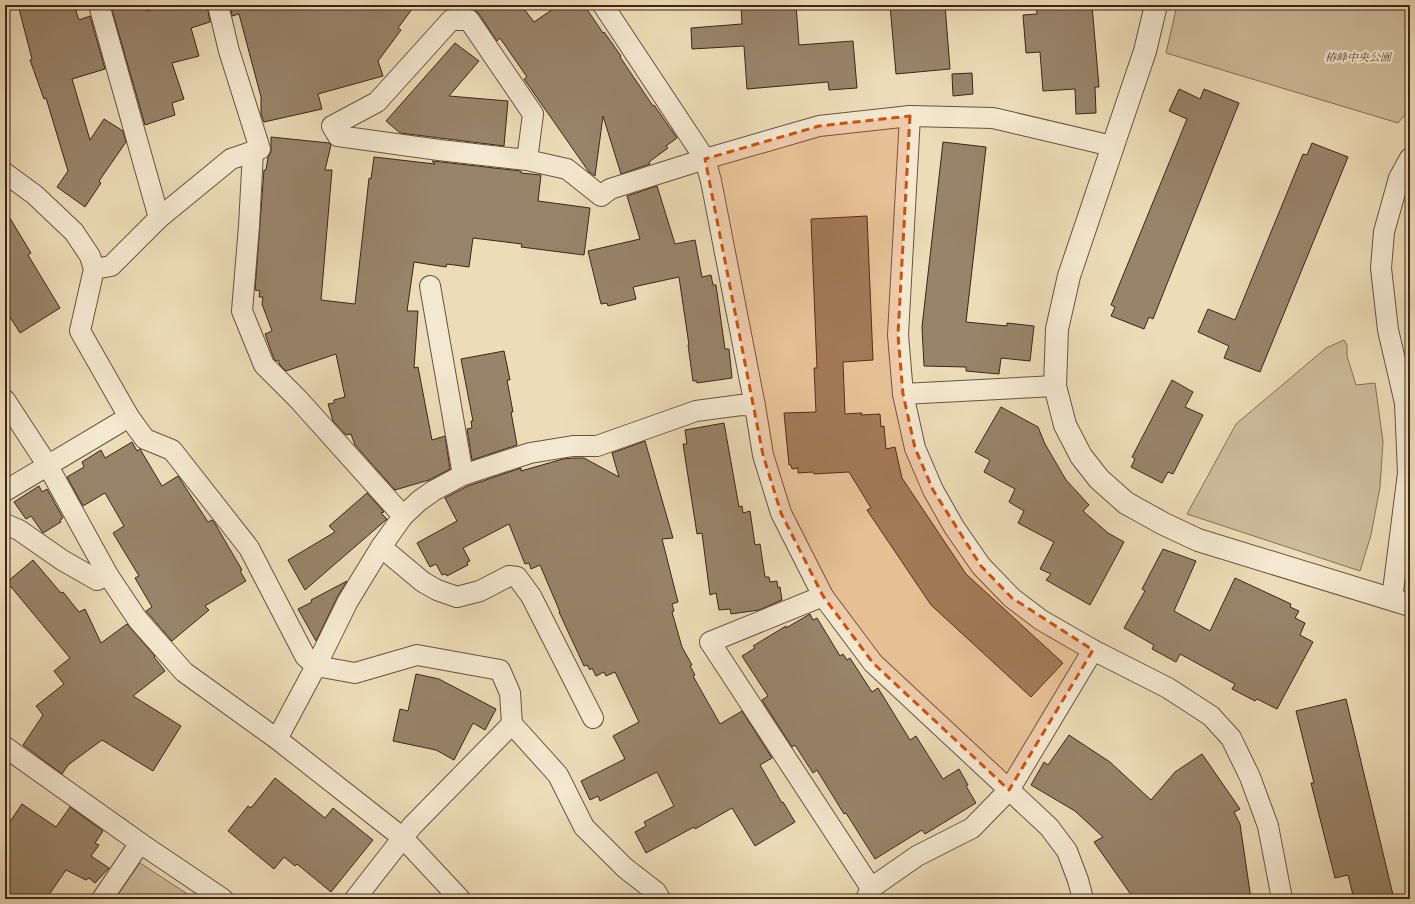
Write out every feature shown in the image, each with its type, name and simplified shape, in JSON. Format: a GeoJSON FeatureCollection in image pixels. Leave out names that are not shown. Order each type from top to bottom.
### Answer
{"type":"FeatureCollection","features":[{"type":"Feature","properties":{"kind":"street"},"geometry":{"type":"LineString","coordinates":[[99,5],[159,218]]}},
{"type":"Feature","properties":{"kind":"street"},"geometry":{"type":"LineString","coordinates":[[94,269],[111,266],[159,218],[231,159],[253,152],[260,148],[229,51],[218,5]]}},
{"type":"Feature","properties":{"kind":"street"},"geometry":{"type":"LineString","coordinates":[[603,5],[706,159],[755,406],[763,455],[781,513],[823,596],[873,663],[1049,827],[1067,852],[1078,880],[1082,899]]}},
{"type":"Feature","properties":{"kind":"street"},"geometry":{"type":"LineString","coordinates":[[1156,5],[1145,51],[1069,276],[1057,328],[1055,386],[1065,425],[1081,456],[1099,479],[1126,503],[1164,524],[1198,540],[1401,602],[1408,473],[1405,403],[1388,330],[1381,268],[1384,232],[1399,178],[1410,158]]}},
{"type":"Feature","properties":{"kind":"street"},"geometry":{"type":"LineString","coordinates":[[527,160],[533,114],[469,20],[451,20],[377,102],[332,126],[338,136],[527,160],[567,169],[601,196],[610,189],[819,126],[910,116],[993,118],[1112,146]]}},
{"type":"Feature","properties":{"kind":"street"},"geometry":{"type":"LineString","coordinates":[[910,116],[898,335],[903,394],[915,448],[933,490],[954,527],[981,566],[1012,598],[1041,620],[1093,650],[1168,688],[1211,716],[1231,738],[1250,778],[1268,826],[1282,899]]}},
{"type":"Feature","properties":{"kind":"street"},"geometry":{"type":"LineString","coordinates":[[253,152],[242,311],[264,365],[298,399],[403,516]]}},
{"type":"Feature","properties":{"kind":"street"},"geometry":{"type":"LineString","coordinates":[[5,173],[35,195],[74,232],[90,256],[94,269],[80,331],[129,417],[145,439],[172,450],[249,548],[305,656],[316,666],[355,673],[418,655],[500,670],[510,693],[512,724],[558,775],[584,827],[625,868],[656,892],[660,899]]}},
{"type":"Feature","properties":{"kind":"street"},"geometry":{"type":"LineString","coordinates":[[430,286],[463,475]]}},
{"type":"Feature","properties":{"kind":"street"},"geometry":{"type":"LineString","coordinates":[[903,394],[1055,386]]}},
{"type":"Feature","properties":{"kind":"street"},"geometry":{"type":"LineString","coordinates":[[5,400],[48,466],[108,575],[138,620],[184,672],[277,739],[404,838],[460,899]]}},
{"type":"Feature","properties":{"kind":"street"},"geometry":{"type":"LineString","coordinates":[[277,739],[316,666],[348,601],[381,547],[403,516],[419,501],[433,491],[463,475],[530,453],[573,446],[597,446],[696,411],[755,406]]}},
{"type":"Feature","properties":{"kind":"street"},"geometry":{"type":"LineString","coordinates":[[5,491],[129,417]]}},
{"type":"Feature","properties":{"kind":"street"},"geometry":{"type":"LineString","coordinates":[[5,524],[19,530],[62,560],[97,580],[108,575]]}},
{"type":"Feature","properties":{"kind":"street"},"geometry":{"type":"LineString","coordinates":[[381,547],[423,582],[437,590],[457,597],[480,591],[508,576],[517,577],[531,596],[593,718]]}},
{"type":"Feature","properties":{"kind":"street"},"geometry":{"type":"LineString","coordinates":[[823,596],[710,642],[868,894],[917,856],[972,828],[1009,790],[1093,650]]}},
{"type":"Feature","properties":{"kind":"street"},"geometry":{"type":"LineString","coordinates":[[355,899],[412,826],[512,724]]}},
{"type":"Feature","properties":{"kind":"street"},"geometry":{"type":"LineString","coordinates":[[5,747],[140,843],[223,899]]}},
{"type":"Feature","properties":{"kind":"street"},"geometry":{"type":"LineString","coordinates":[[102,899],[140,843]]}},
{"type":"Feature","properties":{"kind":"highlighted area"},"geometry":{"type":"Polygon","coordinates":[[[910,116],[898,335],[903,394],[915,448],[933,490],[981,566],[1012,598],[1093,650],[1009,790],[873,663],[823,596],[781,513],[763,455],[705,159],[819,126],[910,116]]]}},
{"type":"Feature","properties":{"kind":"green space","name":"椿峰中央公園"},"geometry":{"type":"Polygon","coordinates":[[[1177,5],[1410,5],[1410,109],[1398,123],[1166,53],[1177,5]]]}},
{"type":"Feature","properties":{"kind":"green space"},"geometry":{"type":"Polygon","coordinates":[[[1344,340],[1347,345],[1347,356],[1356,385],[1375,383],[1383,442],[1380,487],[1371,535],[1360,571],[1187,514],[1236,424],[1326,348],[1344,340]]]}},
{"type":"Feature","properties":{"kind":"green space"},"geometry":{"type":"Polygon","coordinates":[[[140,863],[195,899],[115,899],[140,863]]]}},
{"type":"Feature","properties":{"kind":"building"},"geometry":{"type":"Polygon","coordinates":[[[18,5],[74,5],[79,20],[90,16],[105,69],[72,79],[90,140],[104,119],[123,131],[126,142],[99,181],[101,183],[85,207],[57,187],[68,171],[46,98],[44,99],[30,60],[32,59],[18,5]]]}},
{"type":"Feature","properties":{"kind":"building"},"geometry":{"type":"Polygon","coordinates":[[[132,5],[145,5],[147,11],[168,5],[207,5],[210,22],[191,28],[199,56],[172,63],[184,99],[172,103],[175,115],[145,125],[112,10],[132,5]]]}},
{"type":"Feature","properties":{"kind":"building"},"geometry":{"type":"Polygon","coordinates":[[[230,5],[415,5],[398,28],[401,30],[378,61],[383,76],[318,94],[322,109],[264,122],[261,114],[261,97],[239,14],[232,16],[230,5]]]}},
{"type":"Feature","properties":{"kind":"building"},"geometry":{"type":"Polygon","coordinates":[[[452,5],[521,5],[534,22],[559,5],[584,5],[621,56],[620,57],[653,106],[654,105],[677,138],[666,146],[668,148],[649,162],[650,164],[621,174],[603,116],[595,176],[589,172],[524,79],[527,77],[500,38],[497,41],[475,10],[469,8],[455,8],[452,5]]]}},
{"type":"Feature","properties":{"kind":"building"},"geometry":{"type":"Polygon","coordinates":[[[741,5],[796,5],[799,45],[853,41],[857,88],[829,90],[828,82],[747,89],[744,46],[692,49],[691,28],[742,24],[741,5]]]}},
{"type":"Feature","properties":{"kind":"building"},"geometry":{"type":"Polygon","coordinates":[[[890,5],[945,5],[950,69],[896,74],[890,5]]]}},
{"type":"Feature","properties":{"kind":"building"},"geometry":{"type":"Polygon","coordinates":[[[1036,5],[1092,5],[1099,87],[1095,87],[1096,113],[1076,114],[1075,89],[1043,91],[1040,52],[1026,53],[1023,15],[1037,14],[1036,5]]]}},
{"type":"Feature","properties":{"kind":"building"},"geometry":{"type":"Polygon","coordinates":[[[455,43],[479,61],[449,96],[508,101],[504,146],[400,133],[386,121],[455,43]]]}},
{"type":"Feature","properties":{"kind":"building"},"geometry":{"type":"Polygon","coordinates":[[[972,73],[973,94],[953,96],[952,74],[972,73]]]}},
{"type":"Feature","properties":{"kind":"building"},"geometry":{"type":"Polygon","coordinates":[[[1179,89],[1200,99],[1204,89],[1239,103],[1153,319],[1149,317],[1144,329],[1111,316],[1115,307],[1111,305],[1187,119],[1169,111],[1179,89]]]}},
{"type":"Feature","properties":{"kind":"building"},"geometry":{"type":"Polygon","coordinates":[[[271,137],[329,143],[331,145],[325,170],[332,170],[321,300],[355,304],[369,178],[371,179],[374,157],[435,164],[432,161],[521,171],[521,173],[541,175],[538,201],[590,208],[584,255],[521,247],[522,244],[473,238],[469,267],[447,264],[446,267],[414,262],[407,311],[418,311],[414,368],[418,367],[432,440],[445,436],[450,469],[429,480],[395,490],[355,445],[351,434],[346,435],[333,421],[328,404],[334,403],[334,400],[345,397],[336,354],[286,371],[280,365],[278,360],[276,361],[274,359],[265,334],[272,331],[262,304],[263,297],[259,297],[260,291],[255,290],[264,170],[266,170],[268,157],[271,152],[271,137]]]}},
{"type":"Feature","properties":{"kind":"building"},"geometry":{"type":"Polygon","coordinates":[[[943,142],[986,147],[966,322],[1007,326],[1007,323],[1034,326],[1030,361],[1001,358],[999,374],[966,371],[966,367],[924,366],[922,327],[943,142]]]}},
{"type":"Feature","properties":{"kind":"building"},"geometry":{"type":"Polygon","coordinates":[[[1312,143],[1348,157],[1260,372],[1224,358],[1229,346],[1198,332],[1208,309],[1235,320],[1303,154],[1307,155],[1312,143]]]}},
{"type":"Feature","properties":{"kind":"building"},"geometry":{"type":"Polygon","coordinates":[[[657,186],[675,244],[695,240],[702,277],[711,275],[713,285],[716,285],[725,349],[729,349],[732,378],[697,383],[697,381],[693,381],[679,277],[633,287],[636,299],[608,306],[607,303],[601,304],[588,251],[640,239],[627,196],[657,186]]]}},
{"type":"Feature","properties":{"kind":"building"},"geometry":{"type":"Polygon","coordinates":[[[5,210],[31,253],[28,255],[60,308],[20,333],[5,309],[5,210]]]}},
{"type":"Feature","properties":{"kind":"building"},"geometry":{"type":"Polygon","coordinates":[[[867,216],[873,360],[843,362],[845,414],[880,414],[881,427],[884,426],[886,449],[895,447],[902,478],[966,574],[1063,663],[1031,697],[931,605],[867,510],[871,508],[849,472],[814,474],[813,472],[798,473],[798,468],[792,469],[791,465],[789,465],[784,413],[816,412],[814,368],[817,368],[811,219],[867,216]]]}},
{"type":"Feature","properties":{"kind":"building"},"geometry":{"type":"Polygon","coordinates":[[[504,351],[510,380],[507,380],[517,445],[472,460],[467,429],[472,428],[471,421],[473,421],[461,359],[504,351]]]}},
{"type":"Feature","properties":{"kind":"building"},"geometry":{"type":"Polygon","coordinates":[[[1172,380],[1193,392],[1185,407],[1203,415],[1173,474],[1168,472],[1162,483],[1131,467],[1135,459],[1132,457],[1172,380]]]}},
{"type":"Feature","properties":{"kind":"building"},"geometry":{"type":"Polygon","coordinates":[[[1001,407],[1038,427],[1045,444],[1066,480],[1089,505],[1083,511],[1108,533],[1124,542],[1090,605],[1046,580],[1051,574],[1040,569],[1054,542],[1018,523],[1024,511],[1009,502],[1015,489],[984,472],[990,460],[975,452],[1001,407]]]}},
{"type":"Feature","properties":{"kind":"building"},"geometry":{"type":"Polygon","coordinates":[[[724,423],[739,507],[742,506],[743,513],[750,511],[755,545],[760,544],[765,577],[769,577],[770,582],[777,581],[778,588],[780,587],[782,600],[759,610],[731,614],[730,609],[719,610],[716,593],[710,595],[702,533],[697,534],[683,444],[687,444],[685,430],[724,423]]]}},
{"type":"Feature","properties":{"kind":"building"},"geometry":{"type":"Polygon","coordinates":[[[645,441],[673,538],[662,539],[678,602],[672,604],[674,611],[672,612],[682,647],[692,665],[690,666],[695,675],[693,676],[720,724],[742,711],[772,758],[760,765],[795,822],[755,846],[732,808],[695,829],[694,827],[646,853],[635,832],[646,826],[644,822],[674,806],[657,772],[600,801],[598,796],[590,800],[581,781],[625,759],[613,736],[639,722],[615,672],[606,676],[604,672],[596,676],[592,668],[590,670],[587,665],[584,666],[559,612],[540,565],[531,569],[529,563],[525,564],[509,524],[463,548],[470,561],[467,562],[468,565],[447,576],[446,574],[442,575],[436,564],[430,567],[417,543],[457,521],[445,498],[468,486],[521,468],[521,471],[563,459],[574,458],[584,458],[619,477],[612,453],[645,441]]]}},
{"type":"Feature","properties":{"kind":"building"},"geometry":{"type":"Polygon","coordinates":[[[132,442],[137,451],[140,449],[162,486],[178,476],[208,522],[212,520],[214,522],[242,570],[240,571],[246,581],[205,606],[209,610],[172,641],[146,611],[152,607],[135,578],[139,576],[113,533],[124,526],[105,493],[83,506],[67,477],[84,467],[82,462],[101,450],[105,458],[132,442]]]}},
{"type":"Feature","properties":{"kind":"building"},"geometry":{"type":"Polygon","coordinates":[[[39,486],[42,492],[47,489],[63,518],[60,520],[61,522],[43,533],[31,516],[26,519],[14,502],[39,486]]]}},
{"type":"Feature","properties":{"kind":"building"},"geometry":{"type":"Polygon","coordinates":[[[367,493],[384,512],[381,513],[387,519],[305,590],[288,560],[335,532],[329,526],[367,493]]]}},
{"type":"Feature","properties":{"kind":"building"},"geometry":{"type":"Polygon","coordinates":[[[1163,549],[1196,561],[1174,611],[1210,631],[1235,578],[1291,604],[1290,607],[1299,611],[1295,618],[1305,623],[1300,635],[1313,642],[1277,709],[1257,699],[1255,701],[1232,689],[1235,684],[1180,654],[1176,662],[1152,649],[1154,645],[1124,628],[1145,591],[1142,589],[1163,549]]]}},
{"type":"Feature","properties":{"kind":"building"},"geometry":{"type":"Polygon","coordinates":[[[33,560],[61,593],[63,592],[79,612],[85,609],[101,643],[127,624],[155,656],[154,657],[165,671],[133,696],[181,726],[153,771],[102,740],[68,765],[62,774],[23,745],[43,715],[36,706],[64,684],[54,671],[70,658],[7,582],[33,560]]]}},
{"type":"Feature","properties":{"kind":"building"},"geometry":{"type":"Polygon","coordinates":[[[347,581],[316,641],[298,609],[312,602],[311,600],[347,581]]]}},
{"type":"Feature","properties":{"kind":"building"},"geometry":{"type":"Polygon","coordinates":[[[810,614],[813,620],[817,618],[840,656],[843,654],[847,660],[850,658],[872,692],[878,688],[910,740],[916,736],[943,779],[959,769],[968,785],[966,786],[976,803],[925,834],[922,830],[875,859],[846,813],[844,814],[817,770],[813,773],[795,745],[792,747],[762,700],[768,696],[742,656],[755,648],[753,646],[786,626],[786,628],[810,614]]]}},
{"type":"Feature","properties":{"kind":"building"},"geometry":{"type":"Polygon","coordinates":[[[416,674],[439,679],[496,709],[485,730],[473,723],[454,760],[436,750],[393,741],[400,709],[408,711],[416,674]]]}},
{"type":"Feature","properties":{"kind":"building"},"geometry":{"type":"Polygon","coordinates":[[[1346,699],[1394,899],[1354,899],[1348,875],[1335,878],[1311,783],[1314,783],[1296,711],[1346,699]]]}},
{"type":"Feature","properties":{"kind":"building"},"geometry":{"type":"Polygon","coordinates":[[[1069,735],[1110,762],[1151,800],[1175,772],[1202,754],[1240,809],[1234,812],[1240,824],[1251,899],[1134,899],[1094,842],[1103,837],[1075,811],[1031,785],[1044,762],[1048,765],[1069,735]]]}},
{"type":"Feature","properties":{"kind":"building"},"geometry":{"type":"Polygon","coordinates":[[[275,778],[325,818],[333,808],[373,840],[331,892],[297,864],[295,866],[284,857],[274,869],[228,831],[248,806],[251,808],[275,778]]]}},
{"type":"Feature","properties":{"kind":"building"},"geometry":{"type":"Polygon","coordinates":[[[22,804],[56,827],[70,807],[103,831],[95,843],[99,845],[91,856],[109,868],[95,883],[89,878],[86,880],[66,870],[46,899],[5,899],[5,829],[22,804]]]}}]}
